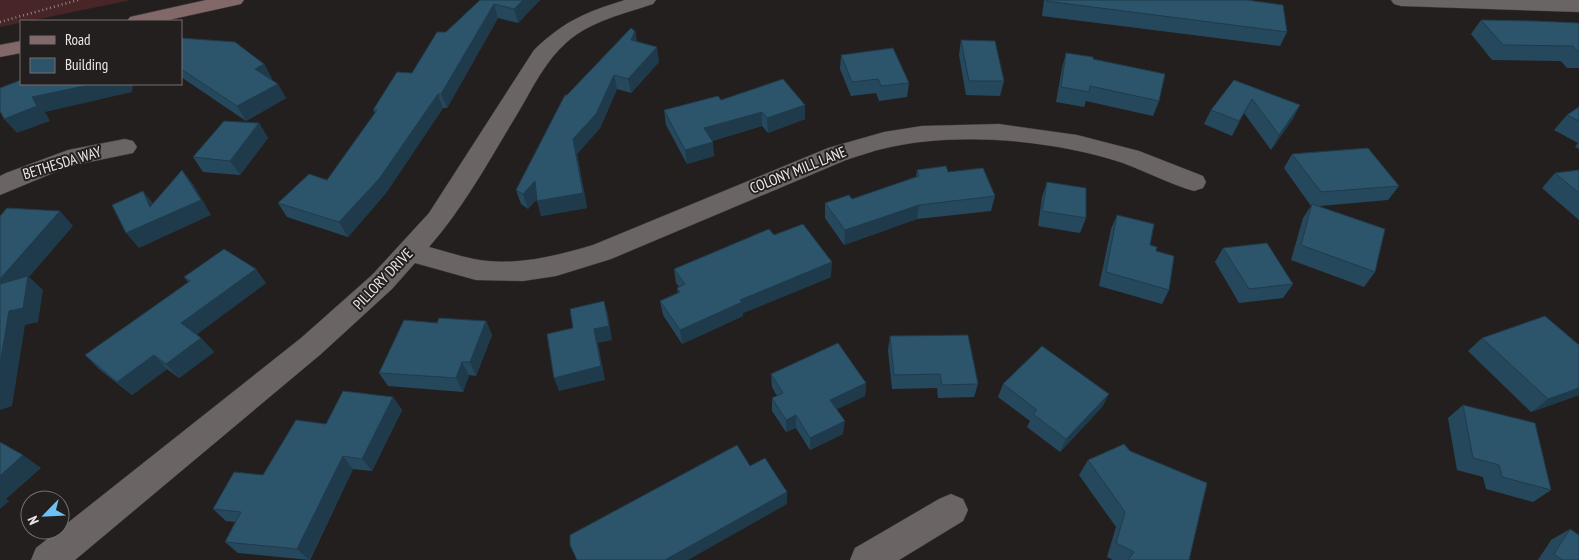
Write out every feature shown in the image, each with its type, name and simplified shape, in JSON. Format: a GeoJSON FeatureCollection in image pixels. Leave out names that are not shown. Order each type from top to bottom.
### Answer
{"type":"FeatureCollection","features":[{"type":"Feature","properties":{"kind":"street"},"geometry":{"type":"LineString","coordinates":[[142,20],[234,0]]}},
{"type":"Feature","properties":{"kind":"street","name":"PILLORY DRIVE"},"geometry":{"type":"LineString","coordinates":[[48,560],[311,346],[361,303],[410,252],[454,197],[548,49],[568,31],[589,18],[614,8],[646,0]]}},
{"type":"Feature","properties":{"kind":"street"},"geometry":{"type":"LineString","coordinates":[[1400,0],[1579,6]]}},
{"type":"Feature","properties":{"kind":"street"},"geometry":{"type":"LineString","coordinates":[[0,51],[20,47]]}},
{"type":"Feature","properties":{"kind":"street","name":"COLONY MILL LANE"},"geometry":{"type":"LineString","coordinates":[[410,252],[476,270],[523,271],[556,266],[602,252],[837,154],[879,142],[922,134],[1000,132],[1077,143],[1130,156],[1194,182]]}},
{"type":"Feature","properties":{"kind":"street","name":"BETHESDA WAY"},"geometry":{"type":"LineString","coordinates":[[0,186],[54,162],[98,151],[125,147]]}},
{"type":"Feature","properties":{"kind":"street"},"geometry":{"type":"LineString","coordinates":[[867,560],[951,510]]}},
{"type":"Feature","properties":{"kind":"path"},"geometry":{"type":"LineString","coordinates":[[0,22],[78,0]]}},
{"type":"Feature","properties":{"kind":"shaded area"},"geometry":{"type":"Polygon","coordinates":[[[0,0],[131,0],[34,20],[20,20],[20,23],[0,27],[0,0]]]}},
{"type":"Feature","properties":{"kind":"building"},"geometry":{"type":"Polygon","coordinates":[[[480,0],[523,0],[514,9],[494,4],[441,94],[438,94],[379,179],[339,222],[278,203],[309,174],[327,180],[377,110],[373,110],[397,72],[412,73],[437,32],[446,32],[480,0]]]}},
{"type":"Feature","properties":{"kind":"building"},"geometry":{"type":"Polygon","coordinates":[[[1247,0],[1283,5],[1287,32],[1046,1],[1247,0]]]}},
{"type":"Feature","properties":{"kind":"building"},"geometry":{"type":"Polygon","coordinates":[[[1481,20],[1579,23],[1579,53],[1573,46],[1503,45],[1481,20]]]}},
{"type":"Feature","properties":{"kind":"building"},"geometry":{"type":"Polygon","coordinates":[[[631,28],[635,31],[631,40],[657,47],[628,79],[614,75],[596,114],[573,139],[583,193],[537,201],[535,181],[523,194],[516,190],[565,95],[631,28]]]}},
{"type":"Feature","properties":{"kind":"building"},"geometry":{"type":"Polygon","coordinates":[[[182,38],[235,42],[264,64],[255,69],[278,84],[237,106],[182,70],[182,38]]]}},
{"type":"Feature","properties":{"kind":"building"},"geometry":{"type":"Polygon","coordinates":[[[961,40],[995,41],[1004,81],[969,81],[961,40]]]}},
{"type":"Feature","properties":{"kind":"building"},"geometry":{"type":"Polygon","coordinates":[[[893,48],[909,83],[881,86],[878,79],[852,82],[841,55],[893,48]]]}},
{"type":"Feature","properties":{"kind":"building"},"geometry":{"type":"Polygon","coordinates":[[[1066,53],[1093,57],[1093,59],[1165,74],[1159,101],[1090,86],[1089,92],[1061,87],[1066,53]]]}},
{"type":"Feature","properties":{"kind":"building"},"geometry":{"type":"Polygon","coordinates":[[[783,79],[805,105],[767,118],[762,112],[704,128],[713,142],[685,150],[664,110],[718,96],[721,100],[783,79]]]}},
{"type":"Feature","properties":{"kind":"building"},"geometry":{"type":"Polygon","coordinates":[[[20,80],[20,85],[89,85],[32,97],[37,106],[4,119],[0,111],[0,88],[20,80]]]}},
{"type":"Feature","properties":{"kind":"building"},"geometry":{"type":"Polygon","coordinates":[[[1234,80],[1300,105],[1279,135],[1252,99],[1239,121],[1211,110],[1234,80]]]}},
{"type":"Feature","properties":{"kind":"building"},"geometry":{"type":"Polygon","coordinates":[[[1579,107],[1579,121],[1567,115],[1579,107]]]}},
{"type":"Feature","properties":{"kind":"building"},"geometry":{"type":"Polygon","coordinates":[[[224,121],[259,123],[230,161],[193,157],[224,121]]]}},
{"type":"Feature","properties":{"kind":"building"},"geometry":{"type":"Polygon","coordinates":[[[1368,148],[1399,186],[1321,192],[1292,154],[1368,148]]]}},
{"type":"Feature","properties":{"kind":"building"},"geometry":{"type":"Polygon","coordinates":[[[946,166],[948,172],[983,168],[995,196],[919,205],[845,230],[825,203],[849,195],[852,199],[919,176],[917,170],[946,166]]]}},
{"type":"Feature","properties":{"kind":"building"},"geometry":{"type":"Polygon","coordinates":[[[182,170],[201,200],[126,233],[112,205],[143,191],[150,207],[182,170]]]}},
{"type":"Feature","properties":{"kind":"building"},"geometry":{"type":"Polygon","coordinates":[[[1579,170],[1579,193],[1555,173],[1579,170]]]}},
{"type":"Feature","properties":{"kind":"building"},"geometry":{"type":"Polygon","coordinates":[[[1047,182],[1086,188],[1086,218],[1042,211],[1047,182]]]}},
{"type":"Feature","properties":{"kind":"building"},"geometry":{"type":"Polygon","coordinates":[[[1312,204],[1385,229],[1375,272],[1301,245],[1312,204]]]}},
{"type":"Feature","properties":{"kind":"building"},"geometry":{"type":"Polygon","coordinates":[[[7,208],[60,211],[0,279],[0,216],[7,208]]]}},
{"type":"Feature","properties":{"kind":"building"},"geometry":{"type":"Polygon","coordinates":[[[1117,215],[1154,224],[1150,245],[1157,247],[1156,251],[1174,256],[1169,290],[1106,272],[1117,215]]]}},
{"type":"Feature","properties":{"kind":"building"},"geometry":{"type":"Polygon","coordinates":[[[803,224],[832,262],[740,300],[742,302],[680,330],[660,301],[680,292],[677,288],[685,284],[674,269],[769,229],[774,235],[803,224]]]}},
{"type":"Feature","properties":{"kind":"building"},"geometry":{"type":"Polygon","coordinates":[[[1267,243],[1293,284],[1249,289],[1223,248],[1267,243]]]}},
{"type":"Feature","properties":{"kind":"building"},"geometry":{"type":"Polygon","coordinates":[[[224,249],[256,269],[181,323],[201,338],[166,364],[154,355],[117,382],[85,355],[190,281],[184,277],[224,249]]]}},
{"type":"Feature","properties":{"kind":"building"},"geometry":{"type":"Polygon","coordinates":[[[28,276],[23,308],[9,311],[0,364],[0,284],[28,276]]]}},
{"type":"Feature","properties":{"kind":"building"},"geometry":{"type":"Polygon","coordinates":[[[604,301],[609,326],[594,329],[601,366],[554,378],[547,334],[573,328],[570,309],[604,301]]]}},
{"type":"Feature","properties":{"kind":"building"},"geometry":{"type":"Polygon","coordinates":[[[1545,316],[1579,345],[1579,388],[1548,399],[1482,338],[1545,316]]]}},
{"type":"Feature","properties":{"kind":"building"},"geometry":{"type":"Polygon","coordinates":[[[439,318],[486,321],[470,362],[462,362],[456,378],[379,373],[404,320],[437,323],[439,318]]]}},
{"type":"Feature","properties":{"kind":"building"},"geometry":{"type":"Polygon","coordinates":[[[968,335],[978,384],[942,385],[940,374],[894,375],[890,336],[968,335]]]}},
{"type":"Feature","properties":{"kind":"building"},"geometry":{"type":"Polygon","coordinates":[[[838,343],[866,383],[830,400],[845,421],[810,438],[796,415],[786,420],[772,398],[783,393],[771,374],[838,343]]]}},
{"type":"Feature","properties":{"kind":"building"},"geometry":{"type":"Polygon","coordinates":[[[1042,346],[1109,394],[1066,439],[1033,414],[1037,410],[1003,384],[1042,346]]]}},
{"type":"Feature","properties":{"kind":"building"},"geometry":{"type":"Polygon","coordinates":[[[343,391],[393,397],[362,459],[343,456],[297,549],[225,542],[241,512],[213,509],[234,472],[263,475],[296,420],[326,424],[343,391]]]}},
{"type":"Feature","properties":{"kind":"building"},"geometry":{"type":"Polygon","coordinates":[[[1463,405],[1535,423],[1551,490],[1502,477],[1499,465],[1473,458],[1463,405]]]}},
{"type":"Feature","properties":{"kind":"building"},"geometry":{"type":"Polygon","coordinates":[[[0,442],[23,455],[0,476],[0,442]]]}},
{"type":"Feature","properties":{"kind":"building"},"geometry":{"type":"Polygon","coordinates":[[[1124,444],[1130,451],[1207,483],[1189,560],[1128,560],[1134,552],[1116,543],[1125,512],[1088,460],[1124,444]]]}},
{"type":"Feature","properties":{"kind":"building"},"geometry":{"type":"Polygon","coordinates":[[[737,445],[750,466],[765,458],[787,492],[665,560],[577,560],[570,545],[570,535],[737,445]]]}},
{"type":"Feature","properties":{"kind":"building"},"geometry":{"type":"Polygon","coordinates":[[[1570,529],[1579,535],[1579,560],[1562,560],[1554,554],[1570,529]]]}}]}
